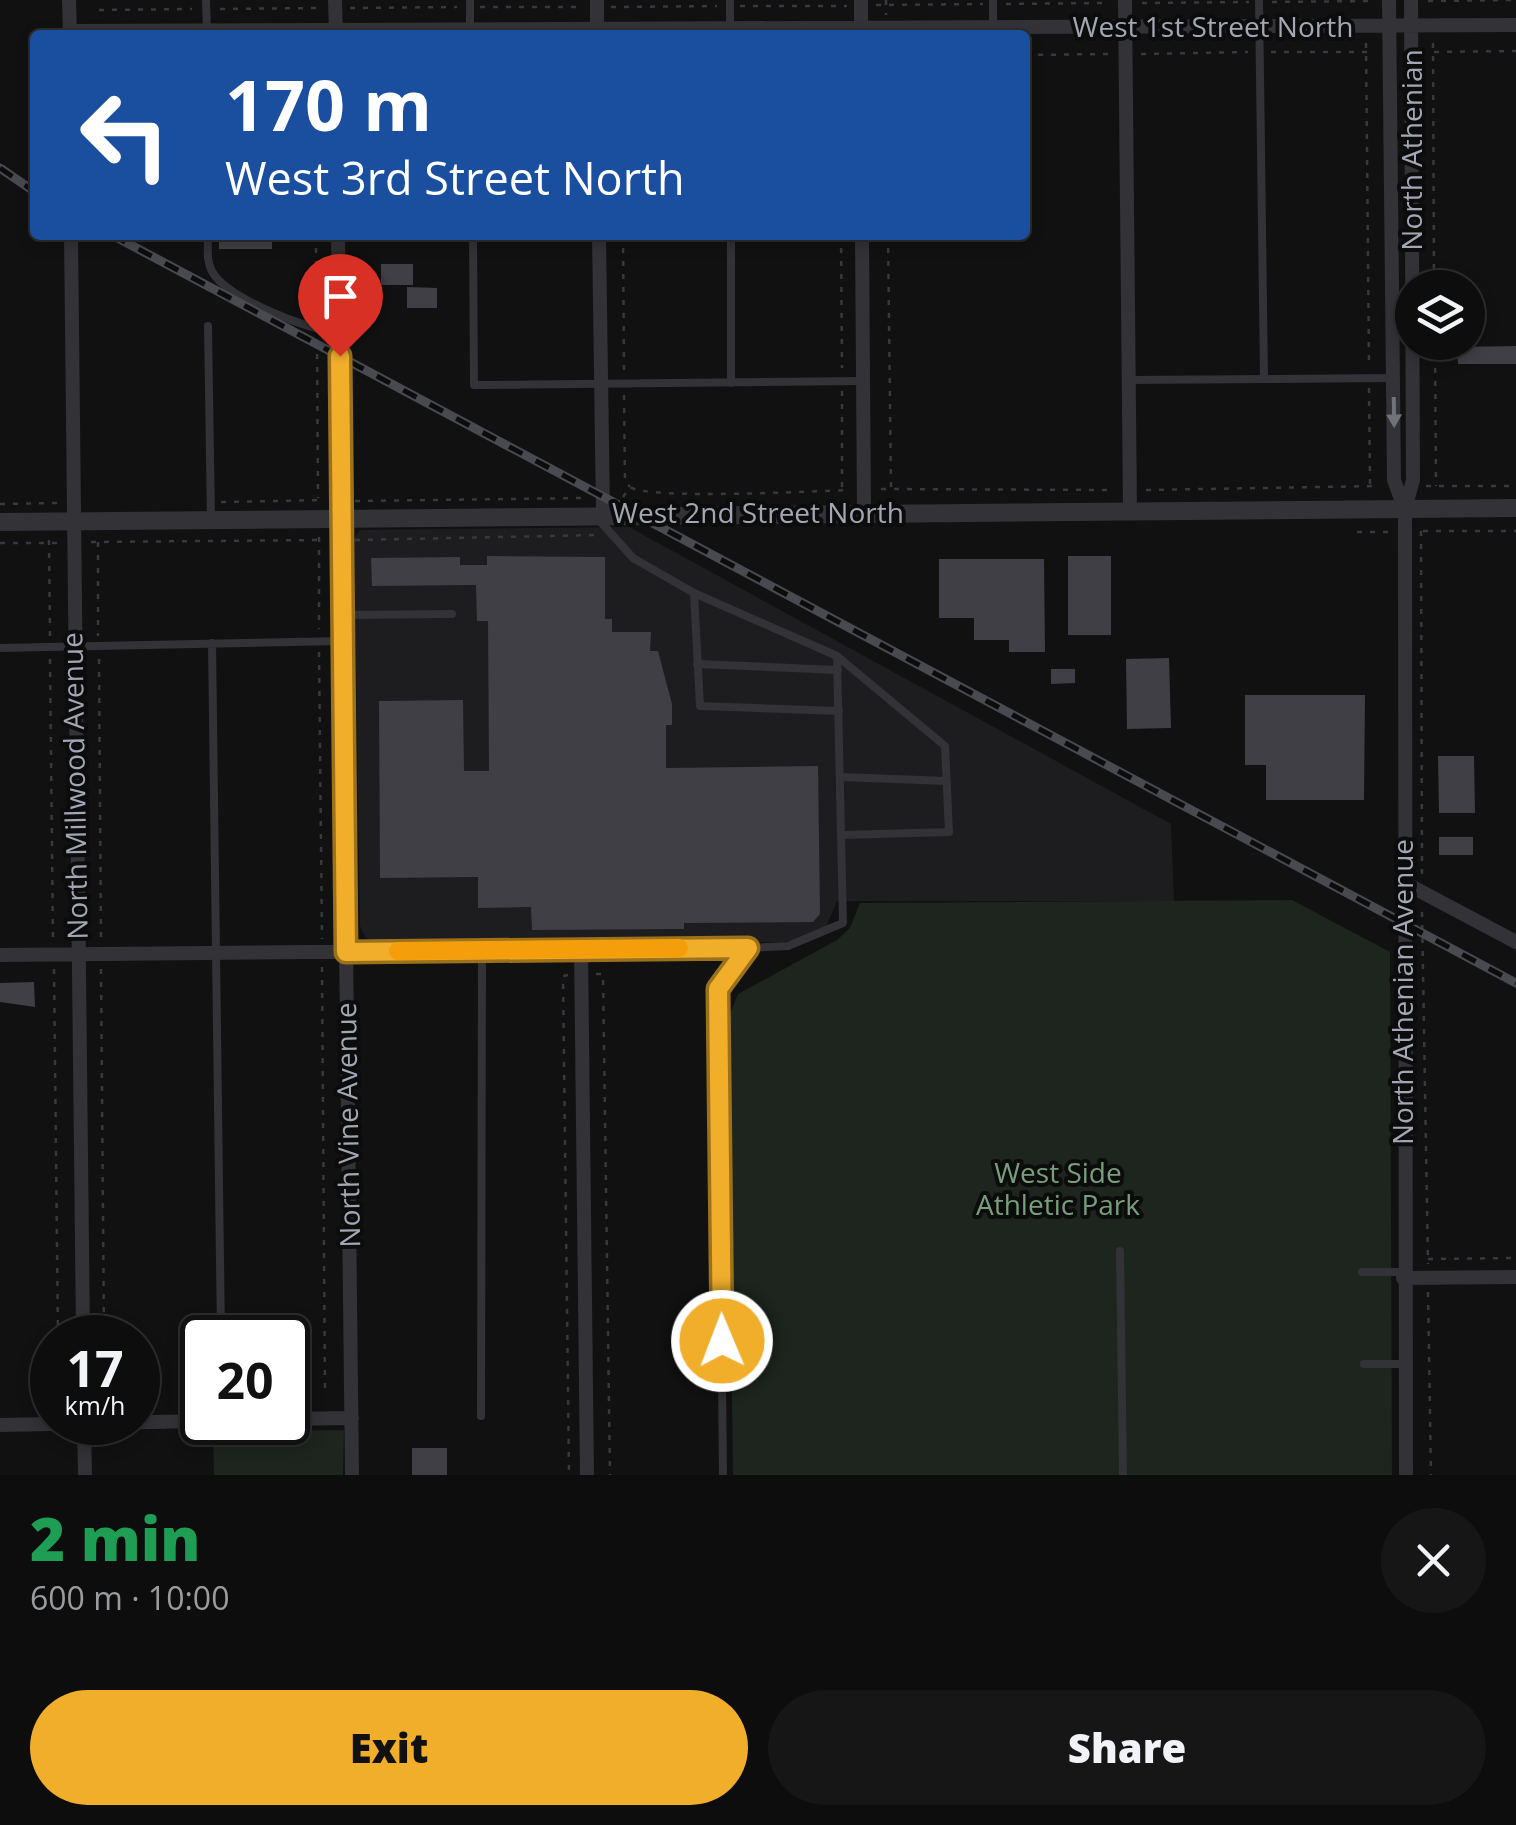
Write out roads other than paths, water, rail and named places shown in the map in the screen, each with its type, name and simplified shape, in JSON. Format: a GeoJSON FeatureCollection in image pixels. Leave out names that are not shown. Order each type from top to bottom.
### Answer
{"type":"FeatureCollection","features":[{"type":"Feature","properties":{"kind":"street"},"geometry":{"type":"LineString","coordinates":[[70,0],[70,30]]}},
{"type":"Feature","properties":{"kind":"street"},"geometry":{"type":"LineString","coordinates":[[335,0],[336,30]]}},
{"type":"Feature","properties":{"kind":"street"},"geometry":{"type":"LineString","coordinates":[[596,0],[597,30]]}},
{"type":"Feature","properties":{"kind":"street"},"geometry":{"type":"LineString","coordinates":[[860,0],[861,30]]}},
{"type":"Feature","properties":{"kind":"street"},"geometry":{"type":"LineString","coordinates":[[1125,0],[1130,510]]}},
{"type":"Feature","properties":{"kind":"street","name":"North Athenian"},"geometry":{"type":"LineString","coordinates":[[1390,0],[1393,378],[1404,486]]}},
{"type":"Feature","properties":{"kind":"street","name":"North Athenian"},"geometry":{"type":"LineString","coordinates":[[1404,509],[1411,0]]}},
{"type":"Feature","properties":{"kind":"street","name":"West 1st Street North"},"geometry":{"type":"LineString","coordinates":[[949,30],[1516,24]]}},
{"type":"Feature","properties":{"kind":"street","name":"North Millwood Avenue"},"geometry":{"type":"LineString","coordinates":[[71,240],[82,1315]]}},
{"type":"Feature","properties":{"kind":"street","name":"North Vine Avenue"},"geometry":{"type":"LineString","coordinates":[[338,240],[352,1475]]}},
{"type":"Feature","properties":{"kind":"street"},"geometry":{"type":"LineString","coordinates":[[593,508],[601,384],[600,240]]}},
{"type":"Feature","properties":{"kind":"street"},"geometry":{"type":"LineString","coordinates":[[862,240],[864,512]]}},
{"type":"Feature","properties":{"kind":"street","name":"West 2nd Street North"},"geometry":{"type":"LineString","coordinates":[[0,522],[72,513],[211,511],[341,520],[593,508],[864,512],[1516,508]]}},
{"type":"Feature","properties":{"kind":"street","name":"North Athenian Avenue"},"geometry":{"type":"LineString","coordinates":[[1404,509],[1406,1475]]}},
{"type":"Feature","properties":{"kind":"street"},"geometry":{"type":"LineString","coordinates":[[1402,882],[1516,942]]}},
{"type":"Feature","properties":{"kind":"street"},"geometry":{"type":"LineString","coordinates":[[581,948],[586,1475]]}},
{"type":"Feature","properties":{"kind":"street"},"geometry":{"type":"LineString","coordinates":[[0,955],[748,948]]}},
{"type":"Feature","properties":{"kind":"street"},"geometry":{"type":"LineString","coordinates":[[1403,1275],[1516,1276]]}},
{"type":"Feature","properties":{"kind":"street"},"geometry":{"type":"LineString","coordinates":[[310,1419],[352,1418]]}},
{"type":"Feature","properties":{"kind":"street"},"geometry":{"type":"LineString","coordinates":[[0,1425],[30,1424]]}},
{"type":"Feature","properties":{"kind":"street"},"geometry":{"type":"LineString","coordinates":[[84,1445],[84,1475]]}},
{"type":"Feature","properties":{"kind":"lane"},"geometry":{"type":"LineString","coordinates":[[206,0],[207,30]]}},
{"type":"Feature","properties":{"kind":"lane"},"geometry":{"type":"LineString","coordinates":[[470,0],[470,30]]}},
{"type":"Feature","properties":{"kind":"lane"},"geometry":{"type":"LineString","coordinates":[[730,0],[730,30]]}},
{"type":"Feature","properties":{"kind":"lane"},"geometry":{"type":"LineString","coordinates":[[993,0],[993,29]]}},
{"type":"Feature","properties":{"kind":"lane"},"geometry":{"type":"LineString","coordinates":[[1259,0],[1264,379]]}},
{"type":"Feature","properties":{"kind":"lane"},"geometry":{"type":"LineString","coordinates":[[208,240],[208,262],[218,280],[316,330],[340,333]]}},
{"type":"Feature","properties":{"kind":"lane"},"geometry":{"type":"LineString","coordinates":[[473,240],[474,385],[863,381]]}},
{"type":"Feature","properties":{"kind":"lane"},"geometry":{"type":"LineString","coordinates":[[730,240],[731,383]]}},
{"type":"Feature","properties":{"kind":"lane"},"geometry":{"type":"LineString","coordinates":[[208,326],[211,511]]}},
{"type":"Feature","properties":{"kind":"lane"},"geometry":{"type":"LineString","coordinates":[[1129,380],[1393,378]]}},
{"type":"Feature","properties":{"kind":"lane"},"geometry":{"type":"LineString","coordinates":[[593,508],[633,558],[694,592],[837,656],[946,746],[949,832],[843,835]]}},
{"type":"Feature","properties":{"kind":"lane"},"geometry":{"type":"LineString","coordinates":[[694,592],[700,706],[839,711]]}},
{"type":"Feature","properties":{"kind":"lane"},"geometry":{"type":"LineString","coordinates":[[342,615],[452,614]]}},
{"type":"Feature","properties":{"kind":"lane"},"geometry":{"type":"LineString","coordinates":[[0,648],[342,641]]}},
{"type":"Feature","properties":{"kind":"lane"},"geometry":{"type":"LineString","coordinates":[[212,643],[221,1315]]}},
{"type":"Feature","properties":{"kind":"lane"},"geometry":{"type":"LineString","coordinates":[[722,1475],[718,989],[748,948],[788,946],[843,923],[837,656]]}},
{"type":"Feature","properties":{"kind":"lane"},"geometry":{"type":"LineString","coordinates":[[698,664],[838,670]]}},
{"type":"Feature","properties":{"kind":"lane"},"geometry":{"type":"LineString","coordinates":[[841,777],[947,780]]}},
{"type":"Feature","properties":{"kind":"lane"},"geometry":{"type":"LineString","coordinates":[[481,1416],[482,950]]}},
{"type":"Feature","properties":{"kind":"lane"},"geometry":{"type":"LineString","coordinates":[[1120,1251],[1123,1475]]}},
{"type":"Feature","properties":{"kind":"lane"},"geometry":{"type":"LineString","coordinates":[[1362,1272],[1403,1275]]}},
{"type":"Feature","properties":{"kind":"lane"},"geometry":{"type":"LineString","coordinates":[[1364,1364],[1404,1364]]}},
{"type":"Feature","properties":{"kind":"railway"},"geometry":{"type":"LineString","coordinates":[[0,168],[30,189]]}},
{"type":"Feature","properties":{"kind":"railway"},"geometry":{"type":"LineString","coordinates":[[121,240],[1516,983]]}},
{"type":"Feature","properties":{"kind":"park label","name":"West Side Athletic Park"},"geometry":{"type":"Point","coordinates":[1058,1189]}}]}
